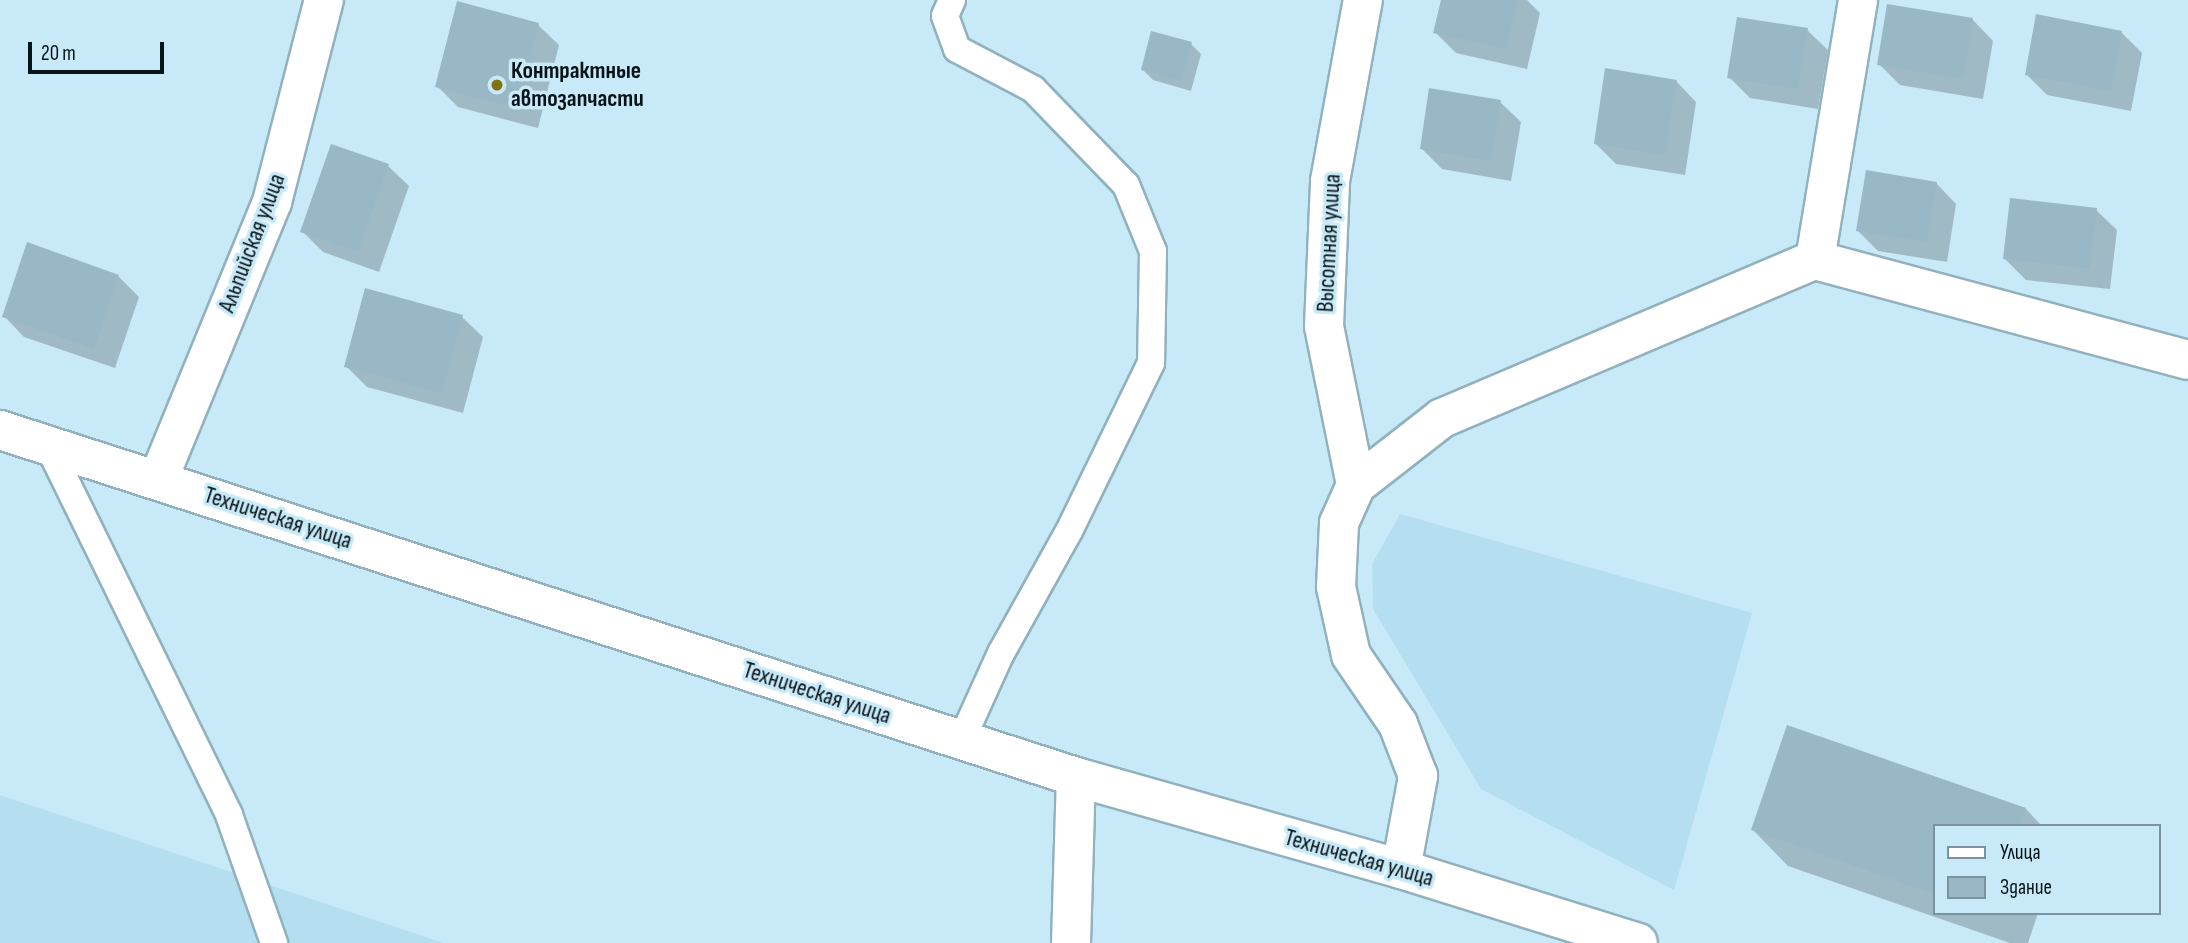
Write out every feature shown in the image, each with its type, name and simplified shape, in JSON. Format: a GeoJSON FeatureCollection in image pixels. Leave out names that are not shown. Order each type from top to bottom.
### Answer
{"type":"FeatureCollection","features":[{"type":"Feature","properties":{"kind":"street","name":"Альпийская улица"},"geometry":{"type":"LineString","coordinates":[[158,480],[272,202],[324,0]]}},
{"type":"Feature","properties":{"kind":"street","name":"Высотная улица"},"geometry":{"type":"LineString","coordinates":[[1356,485],[1324,326],[1330,181],[1363,0]]}},
{"type":"Feature","properties":{"kind":"street"},"geometry":{"type":"LineString","coordinates":[[1815,260],[1858,0]]}},
{"type":"Feature","properties":{"kind":"street"},"geometry":{"type":"LineString","coordinates":[[1401,869],[1418,776],[1398,724],[1352,656],[1336,587],[1339,523],[1356,485],[1442,418],[1815,260],[2188,360]]}},
{"type":"Feature","properties":{"kind":"street","name":"Техническая улица"},"geometry":{"type":"LineString","coordinates":[[0,430],[1076,777],[1401,869],[1638,943]]}},
{"type":"Feature","properties":{"kind":"street"},"geometry":{"type":"LineString","coordinates":[[1071,943],[1076,777]]}},
{"type":"Feature","properties":{"kind":"lane"},"geometry":{"type":"LineString","coordinates":[[952,0],[945,16],[957,49],[1033,89],[1070,127],[1126,185],[1153,251],[1151,363],[1069,531],[1001,653],[962,739]]}},
{"type":"Feature","properties":{"kind":"lane"},"geometry":{"type":"LineString","coordinates":[[49,447],[229,815],[274,943]]}},
{"type":"Feature","properties":{"kind":"shaded area"},"geometry":{"type":"Polygon","coordinates":[[[1400,514],[1752,613],[1674,890],[1481,789],[1373,609],[1372,564],[1400,514]]]}},
{"type":"Feature","properties":{"kind":"shaded area"},"geometry":{"type":"Polygon","coordinates":[[[0,795],[444,943],[0,943],[0,795]]]}},
{"type":"Feature","properties":{"kind":"building"},"geometry":{"type":"Polygon","coordinates":[[[1441,0],[1518,0],[1506,49],[1433,33],[1441,0]]]}},
{"type":"Feature","properties":{"kind":"building"},"geometry":{"type":"Polygon","coordinates":[[[457,1],[539,23],[518,109],[435,87],[457,1]]]}},
{"type":"Feature","properties":{"kind":"building"},"geometry":{"type":"Polygon","coordinates":[[[1887,4],[1973,18],[1963,79],[1877,65],[1887,4]]]}},
{"type":"Feature","properties":{"kind":"building"},"geometry":{"type":"Polygon","coordinates":[[[2036,14],[2122,31],[2111,91],[2025,75],[2036,14]]]}},
{"type":"Feature","properties":{"kind":"building"},"geometry":{"type":"Polygon","coordinates":[[[1737,17],[1808,28],[1798,89],[1727,78],[1737,17]]]}},
{"type":"Feature","properties":{"kind":"building"},"geometry":{"type":"Polygon","coordinates":[[[1151,31],[1192,42],[1181,81],[1141,70],[1151,31]]]}},
{"type":"Feature","properties":{"kind":"building"},"geometry":{"type":"Polygon","coordinates":[[[1605,68],[1677,80],[1665,155],[1594,144],[1605,68]]]}},
{"type":"Feature","properties":{"kind":"building"},"geometry":{"type":"Polygon","coordinates":[[[1429,88],[1501,100],[1491,161],[1420,149],[1429,88]]]}},
{"type":"Feature","properties":{"kind":"building"},"geometry":{"type":"Polygon","coordinates":[[[331,144],[389,164],[358,252],[300,232],[331,144]]]}},
{"type":"Feature","properties":{"kind":"building"},"geometry":{"type":"Polygon","coordinates":[[[1866,170],[1937,182],[1927,242],[1856,231],[1866,170]]]}},
{"type":"Feature","properties":{"kind":"building"},"geometry":{"type":"Polygon","coordinates":[[[2010,198],[2097,208],[2090,269],[2003,259],[2010,198]]]}},
{"type":"Feature","properties":{"kind":"building"},"geometry":{"type":"Polygon","coordinates":[[[27,242],[119,275],[94,349],[2,317],[27,242]]]}},
{"type":"Feature","properties":{"kind":"building"},"geometry":{"type":"Polygon","coordinates":[[[365,288],[463,315],[442,393],[344,367],[365,288]]]}},
{"type":"Feature","properties":{"kind":"building"},"geometry":{"type":"Polygon","coordinates":[[[1787,725],[2026,808],[2021,824],[1932,824],[1932,893],[1751,830],[1787,725]]]}},
{"type":"Feature","properties":{"kind":"place","name":"Контрактные автозапчасти"},"geometry":{"type":"Point","coordinates":[497,85]}}]}
